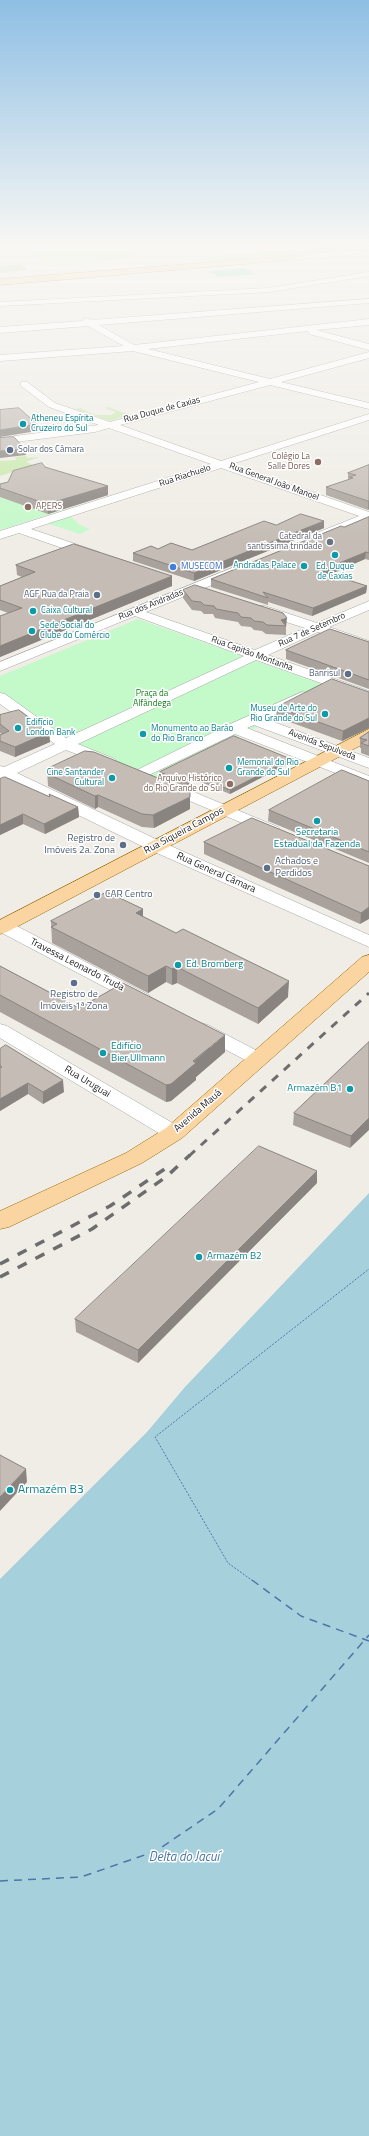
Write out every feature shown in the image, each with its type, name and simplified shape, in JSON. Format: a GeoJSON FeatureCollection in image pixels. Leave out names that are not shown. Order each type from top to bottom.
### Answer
{"type":"FeatureCollection","features":[{"type":"Feature","properties":{"kind":"main road","name":"Rua Siqueira Campos"},"geometry":{"type":"LineString","coordinates":[[1,927],[369,734]]}},
{"type":"Feature","properties":{"kind":"main road","name":"Avenida Mauá"},"geometry":{"type":"LineString","coordinates":[[0,1221],[134,1158],[174,1133],[369,961]]}},
{"type":"Feature","properties":{"kind":"street"},"geometry":{"type":"LineString","coordinates":[[126,344],[133,348],[369,406]]}},
{"type":"Feature","properties":{"kind":"street"},"geometry":{"type":"LineString","coordinates":[[0,358],[171,344]]}},
{"type":"Feature","properties":{"kind":"street"},"geometry":{"type":"LineString","coordinates":[[356,344],[369,347]]}},
{"type":"Feature","properties":{"kind":"street","name":"Rua Duque de Caxias"},"geometry":{"type":"LineString","coordinates":[[0,441],[70,433],[110,424],[369,355]]}},
{"type":"Feature","properties":{"kind":"street","name":"Rua General João Manoel"},"geometry":{"type":"LineString","coordinates":[[24,384],[52,405],[110,424],[369,516]]}},
{"type":"Feature","properties":{"kind":"street","name":"Rua Riachuelo"},"geometry":{"type":"LineString","coordinates":[[0,535],[369,417]]}},
{"type":"Feature","properties":{"kind":"street"},"geometry":{"type":"LineString","coordinates":[[306,542],[369,516]]}},
{"type":"Feature","properties":{"kind":"street"},"geometry":{"type":"LineString","coordinates":[[19,529],[107,559]]}},
{"type":"Feature","properties":{"kind":"street","name":"Rua dos Andradas"},"geometry":{"type":"LineString","coordinates":[[0,667],[249,565]]}},
{"type":"Feature","properties":{"kind":"street"},"geometry":{"type":"LineString","coordinates":[[179,583],[215,595]]}},
{"type":"Feature","properties":{"kind":"street","name":"Rua 7 de Setembro"},"geometry":{"type":"LineString","coordinates":[[256,655],[369,605]]}},
{"type":"Feature","properties":{"kind":"street"},"geometry":{"type":"LineString","coordinates":[[251,606],[369,646]]}},
{"type":"Feature","properties":{"kind":"street","name":"Rua Capitão Montanha"},"geometry":{"type":"LineString","coordinates":[[135,612],[369,696]]}},
{"type":"Feature","properties":{"kind":"street"},"geometry":{"type":"LineString","coordinates":[[1,773],[256,655]]}},
{"type":"Feature","properties":{"kind":"street"},"geometry":{"type":"LineString","coordinates":[[130,770],[234,728],[330,682]]}},
{"type":"Feature","properties":{"kind":"street"},"geometry":{"type":"LineString","coordinates":[[0,697],[65,744],[289,838]]}},
{"type":"Feature","properties":{"kind":"street","name":"Avenida Sepulveda"},"geometry":{"type":"LineString","coordinates":[[253,719],[369,763]]}},
{"type":"Feature","properties":{"kind":"street","name":"Avenida Sepulveda"},"geometry":{"type":"LineString","coordinates":[[234,728],[369,781]]}},
{"type":"Feature","properties":{"kind":"street"},"geometry":{"type":"LineString","coordinates":[[261,739],[280,729]]}},
{"type":"Feature","properties":{"kind":"street"},"geometry":{"type":"LineString","coordinates":[[287,749],[306,739]]}},
{"type":"Feature","properties":{"kind":"street","name":"Rua General Câmara"},"geometry":{"type":"LineString","coordinates":[[1,773],[156,846],[369,942]]}},
{"type":"Feature","properties":{"kind":"street","name":"Travessa Leonardo Truda"},"geometry":{"type":"LineString","coordinates":[[1,927],[158,1007]]}},
{"type":"Feature","properties":{"kind":"street"},"geometry":{"type":"LineString","coordinates":[[187,1022],[258,1059]]}},
{"type":"Feature","properties":{"kind":"street","name":"Rua Uruguai"},"geometry":{"type":"LineString","coordinates":[[0,1030],[174,1133]]}},
{"type":"Feature","properties":{"kind":"green space"},"geometry":{"type":"Polygon","coordinates":[[[107,407],[130,415],[110,421],[76,409],[80,408],[95,415],[111,415],[116,412],[105,408],[107,407]]]}},
{"type":"Feature","properties":{"kind":"green space"},"geometry":{"type":"Polygon","coordinates":[[[26,456],[28,458],[39,457],[26,462],[34,465],[0,476],[0,461],[16,460],[15,457],[26,456]]]}},
{"type":"Feature","properties":{"kind":"green space","name":"APERS"},"geometry":{"type":"Polygon","coordinates":[[[0,488],[63,510],[0,530],[0,488]]]}},
{"type":"Feature","properties":{"kind":"green space"},"geometry":{"type":"Polygon","coordinates":[[[71,516],[78,524],[90,529],[80,534],[46,523],[71,516]]]}},
{"type":"Feature","properties":{"kind":"green space","name":"Praça da Alfândega"},"geometry":{"type":"Polygon","coordinates":[[[138,619],[333,688],[156,778],[65,744],[0,701],[0,676],[138,619]]]}},
{"type":"Feature","properties":{"kind":"water","name":"Delta do Jacuí"},"geometry":{"type":"Polygon","coordinates":[[[369,1193],[369,2136],[0,2136],[0,1579],[147,1432],[185,1387],[369,1193]]]}},
{"type":"Feature","properties":{"kind":"building"},"geometry":{"type":"Polygon","coordinates":[[[19,408],[37,424],[0,430],[0,410],[19,408]]]}},
{"type":"Feature","properties":{"kind":"building"},"geometry":{"type":"Polygon","coordinates":[[[14,437],[25,449],[0,451],[0,438],[14,437]]]}},
{"type":"Feature","properties":{"kind":"building"},"geometry":{"type":"Polygon","coordinates":[[[42,463],[45,467],[108,486],[47,504],[0,488],[0,484],[8,482],[13,471],[42,463]]]}},
{"type":"Feature","properties":{"kind":"building"},"geometry":{"type":"Polygon","coordinates":[[[369,465],[369,501],[326,487],[353,478],[349,477],[356,475],[348,473],[369,465]]]}},
{"type":"Feature","properties":{"kind":"building"},"geometry":{"type":"Polygon","coordinates":[[[301,514],[324,521],[194,573],[133,553],[151,546],[158,549],[171,543],[192,550],[264,521],[276,525],[301,514]]]}},
{"type":"Feature","properties":{"kind":"building"},"geometry":{"type":"Polygon","coordinates":[[[369,517],[369,553],[366,552],[320,571],[367,586],[313,608],[263,592],[268,598],[211,579],[341,526],[344,527],[369,517]]]}},
{"type":"Feature","properties":{"kind":"building"},"geometry":{"type":"Polygon","coordinates":[[[74,544],[172,576],[0,646],[0,616],[22,608],[0,600],[0,586],[35,572],[16,565],[74,544]]]}},
{"type":"Feature","properties":{"kind":"building"},"geometry":{"type":"Polygon","coordinates":[[[195,585],[283,613],[287,618],[281,620],[286,626],[267,625],[263,622],[254,621],[251,618],[241,617],[238,613],[216,609],[214,606],[204,605],[201,602],[192,601],[183,590],[195,585]]]}},
{"type":"Feature","properties":{"kind":"building","name":"Banrisul"},"geometry":{"type":"Polygon","coordinates":[[[330,629],[369,642],[369,680],[286,650],[330,629]]]}},
{"type":"Feature","properties":{"kind":"building","name":"Museu de Arte do Rio Grande do Sul"},"geometry":{"type":"Polygon","coordinates":[[[332,679],[369,692],[369,718],[343,731],[277,707],[332,679]]]}},
{"type":"Feature","properties":{"kind":"building"},"geometry":{"type":"Polygon","coordinates":[[[19,710],[49,732],[15,747],[0,741],[0,735],[9,731],[0,724],[0,715],[19,710]]]}},
{"type":"Feature","properties":{"kind":"building"},"geometry":{"type":"Polygon","coordinates":[[[369,732],[369,746],[361,743],[367,740],[360,738],[369,732]]]}},
{"type":"Feature","properties":{"kind":"building","name":"Memorial do Rio Grande do Sul"},"geometry":{"type":"Polygon","coordinates":[[[234,736],[291,759],[230,790],[188,773],[189,784],[160,772],[234,736]]]}},
{"type":"Feature","properties":{"kind":"building"},"geometry":{"type":"Polygon","coordinates":[[[85,751],[94,752],[190,791],[190,797],[153,815],[142,814],[98,795],[95,796],[48,774],[47,769],[85,751]]]}},
{"type":"Feature","properties":{"kind":"building","name":"Secretaria Estadual da Fazenda"},"geometry":{"type":"Polygon","coordinates":[[[342,770],[369,781],[369,852],[269,810],[342,770]]]}},
{"type":"Feature","properties":{"kind":"building"},"geometry":{"type":"Polygon","coordinates":[[[5,777],[50,797],[49,794],[78,807],[44,824],[23,814],[0,825],[0,779],[5,777]]]}},
{"type":"Feature","properties":{"kind":"building"},"geometry":{"type":"Polygon","coordinates":[[[252,818],[369,866],[369,907],[361,913],[204,842],[252,818]]]}},
{"type":"Feature","properties":{"kind":"building"},"geometry":{"type":"Polygon","coordinates":[[[107,892],[143,909],[136,913],[176,933],[183,929],[289,981],[258,1008],[177,967],[172,969],[166,966],[148,976],[51,927],[57,924],[51,921],[107,892]]]}},
{"type":"Feature","properties":{"kind":"building"},"geometry":{"type":"Polygon","coordinates":[[[0,966],[79,1008],[123,983],[225,1035],[193,1061],[196,1063],[171,1084],[166,1085],[0,995],[0,966]]]}},
{"type":"Feature","properties":{"kind":"building","name":"Armazém B1"},"geometry":{"type":"Polygon","coordinates":[[[369,1042],[369,1118],[351,1136],[294,1113],[369,1042]]]}},
{"type":"Feature","properties":{"kind":"building"},"geometry":{"type":"Polygon","coordinates":[[[6,1045],[63,1080],[43,1092],[28,1083],[0,1099],[0,1068],[2,1067],[0,1065],[0,1049],[6,1045]]]}},
{"type":"Feature","properties":{"kind":"building","name":"Armazém B2"},"geometry":{"type":"Polygon","coordinates":[[[259,1146],[317,1171],[138,1350],[75,1319],[259,1146]]]}},
{"type":"Feature","properties":{"kind":"building"},"geometry":{"type":"Polygon","coordinates":[[[0,1455],[26,1469],[0,1497],[0,1455]]]}},
{"type":"Feature","properties":{"kind":"ferry route"},"geometry":{"type":"LineString","coordinates":[[253,1581],[228,1563],[155,1437],[369,1269]]}},
{"type":"Feature","properties":{"kind":"ferry route"},"geometry":{"type":"LineString","coordinates":[[252,1580],[301,1616],[365,1640]]}},
{"type":"Feature","properties":{"kind":"ferry route"},"geometry":{"type":"LineString","coordinates":[[365,1640],[369,1635]]}},
{"type":"Feature","properties":{"kind":"ferry route"},"geometry":{"type":"LineString","coordinates":[[0,1881],[81,1877],[156,1851],[218,1809],[365,1640]]}},
{"type":"Feature","properties":{"kind":"ferry route"},"geometry":{"type":"LineString","coordinates":[[365,1640],[369,1641]]}},
{"type":"Feature","properties":{"kind":"railway"},"geometry":{"type":"LineString","coordinates":[[189,1156],[369,993]]}},
{"type":"Feature","properties":{"kind":"railway"},"geometry":{"type":"LineString","coordinates":[[0,1277],[92,1229],[166,1177],[190,1155]]}},
{"type":"Feature","properties":{"kind":"railway"},"geometry":{"type":"LineString","coordinates":[[0,1264],[110,1206],[172,1164]]}},
{"type":"Feature","properties":{"kind":"place","name":"Atheneu Espírita Cruzeiro do Sul"},"geometry":{"type":"Point","coordinates":[23,424]}},
{"type":"Feature","properties":{"kind":"place","name":"Solar dos Câmara"},"geometry":{"type":"Point","coordinates":[10,450]}},
{"type":"Feature","properties":{"kind":"place","name":"Colégio La Salle Dores"},"geometry":{"type":"Point","coordinates":[318,462]}},
{"type":"Feature","properties":{"kind":"place","name":"APERS"},"geometry":{"type":"Point","coordinates":[28,507]}},
{"type":"Feature","properties":{"kind":"place","name":"Catedral da santissima trindade"},"geometry":{"type":"Point","coordinates":[330,542]}},
{"type":"Feature","properties":{"kind":"place","name":"Ed. Duque de Caxias"},"geometry":{"type":"Point","coordinates":[335,555]}},
{"type":"Feature","properties":{"kind":"place","name":"Andradas Palace"},"geometry":{"type":"Point","coordinates":[304,566]}},
{"type":"Feature","properties":{"kind":"place","name":"MUSECOM"},"geometry":{"type":"Point","coordinates":[173,567]}},
{"type":"Feature","properties":{"kind":"place","name":"AGF Rua da Praia"},"geometry":{"type":"Point","coordinates":[97,595]}},
{"type":"Feature","properties":{"kind":"place","name":"Caixa Cultural"},"geometry":{"type":"Point","coordinates":[33,611]}},
{"type":"Feature","properties":{"kind":"place","name":"Sede Social do Clube do Comércio"},"geometry":{"type":"Point","coordinates":[32,631]}},
{"type":"Feature","properties":{"kind":"place","name":"Banrisul"},"geometry":{"type":"Point","coordinates":[348,674]}},
{"type":"Feature","properties":{"kind":"place","name":"Museu de Arte do Rio Grande do Sul"},"geometry":{"type":"Point","coordinates":[325,714]}},
{"type":"Feature","properties":{"kind":"place","name":"Edifício London Bank"},"geometry":{"type":"Point","coordinates":[18,728]}},
{"type":"Feature","properties":{"kind":"place","name":"Monumento ao Barão do Rio Branco"},"geometry":{"type":"Point","coordinates":[143,734]}},
{"type":"Feature","properties":{"kind":"place","name":"Memorial do Rio Grande do Sul"},"geometry":{"type":"Point","coordinates":[229,768]}},
{"type":"Feature","properties":{"kind":"place","name":"Cine Santander Cultural"},"geometry":{"type":"Point","coordinates":[112,778]}},
{"type":"Feature","properties":{"kind":"place","name":"Arquivo Histórico do Rio Grande do Sul"},"geometry":{"type":"Point","coordinates":[230,784]}},
{"type":"Feature","properties":{"kind":"place","name":"Secretaria Estadual da Fazenda"},"geometry":{"type":"Point","coordinates":[317,821]}},
{"type":"Feature","properties":{"kind":"place","name":"Registro de Imóveis 2a. Zona"},"geometry":{"type":"Point","coordinates":[123,845]}},
{"type":"Feature","properties":{"kind":"place","name":"Achados e Perdidos"},"geometry":{"type":"Point","coordinates":[267,868]}},
{"type":"Feature","properties":{"kind":"place","name":"CAR Centro"},"geometry":{"type":"Point","coordinates":[97,895]}},
{"type":"Feature","properties":{"kind":"place","name":"Ed. Bromberg"},"geometry":{"type":"Point","coordinates":[178,965]}},
{"type":"Feature","properties":{"kind":"place","name":"Registro de Imóveis 1ª Zona"},"geometry":{"type":"Point","coordinates":[74,983]}},
{"type":"Feature","properties":{"kind":"place","name":"Edifício Bier Ullmann"},"geometry":{"type":"Point","coordinates":[103,1053]}},
{"type":"Feature","properties":{"kind":"place","name":"Armazém B1"},"geometry":{"type":"Point","coordinates":[350,1089]}},
{"type":"Feature","properties":{"kind":"place","name":"Armazém B2"},"geometry":{"type":"Point","coordinates":[199,1257]}},
{"type":"Feature","properties":{"kind":"place","name":"Armazém B3"},"geometry":{"type":"Point","coordinates":[10,1490]}}]}
